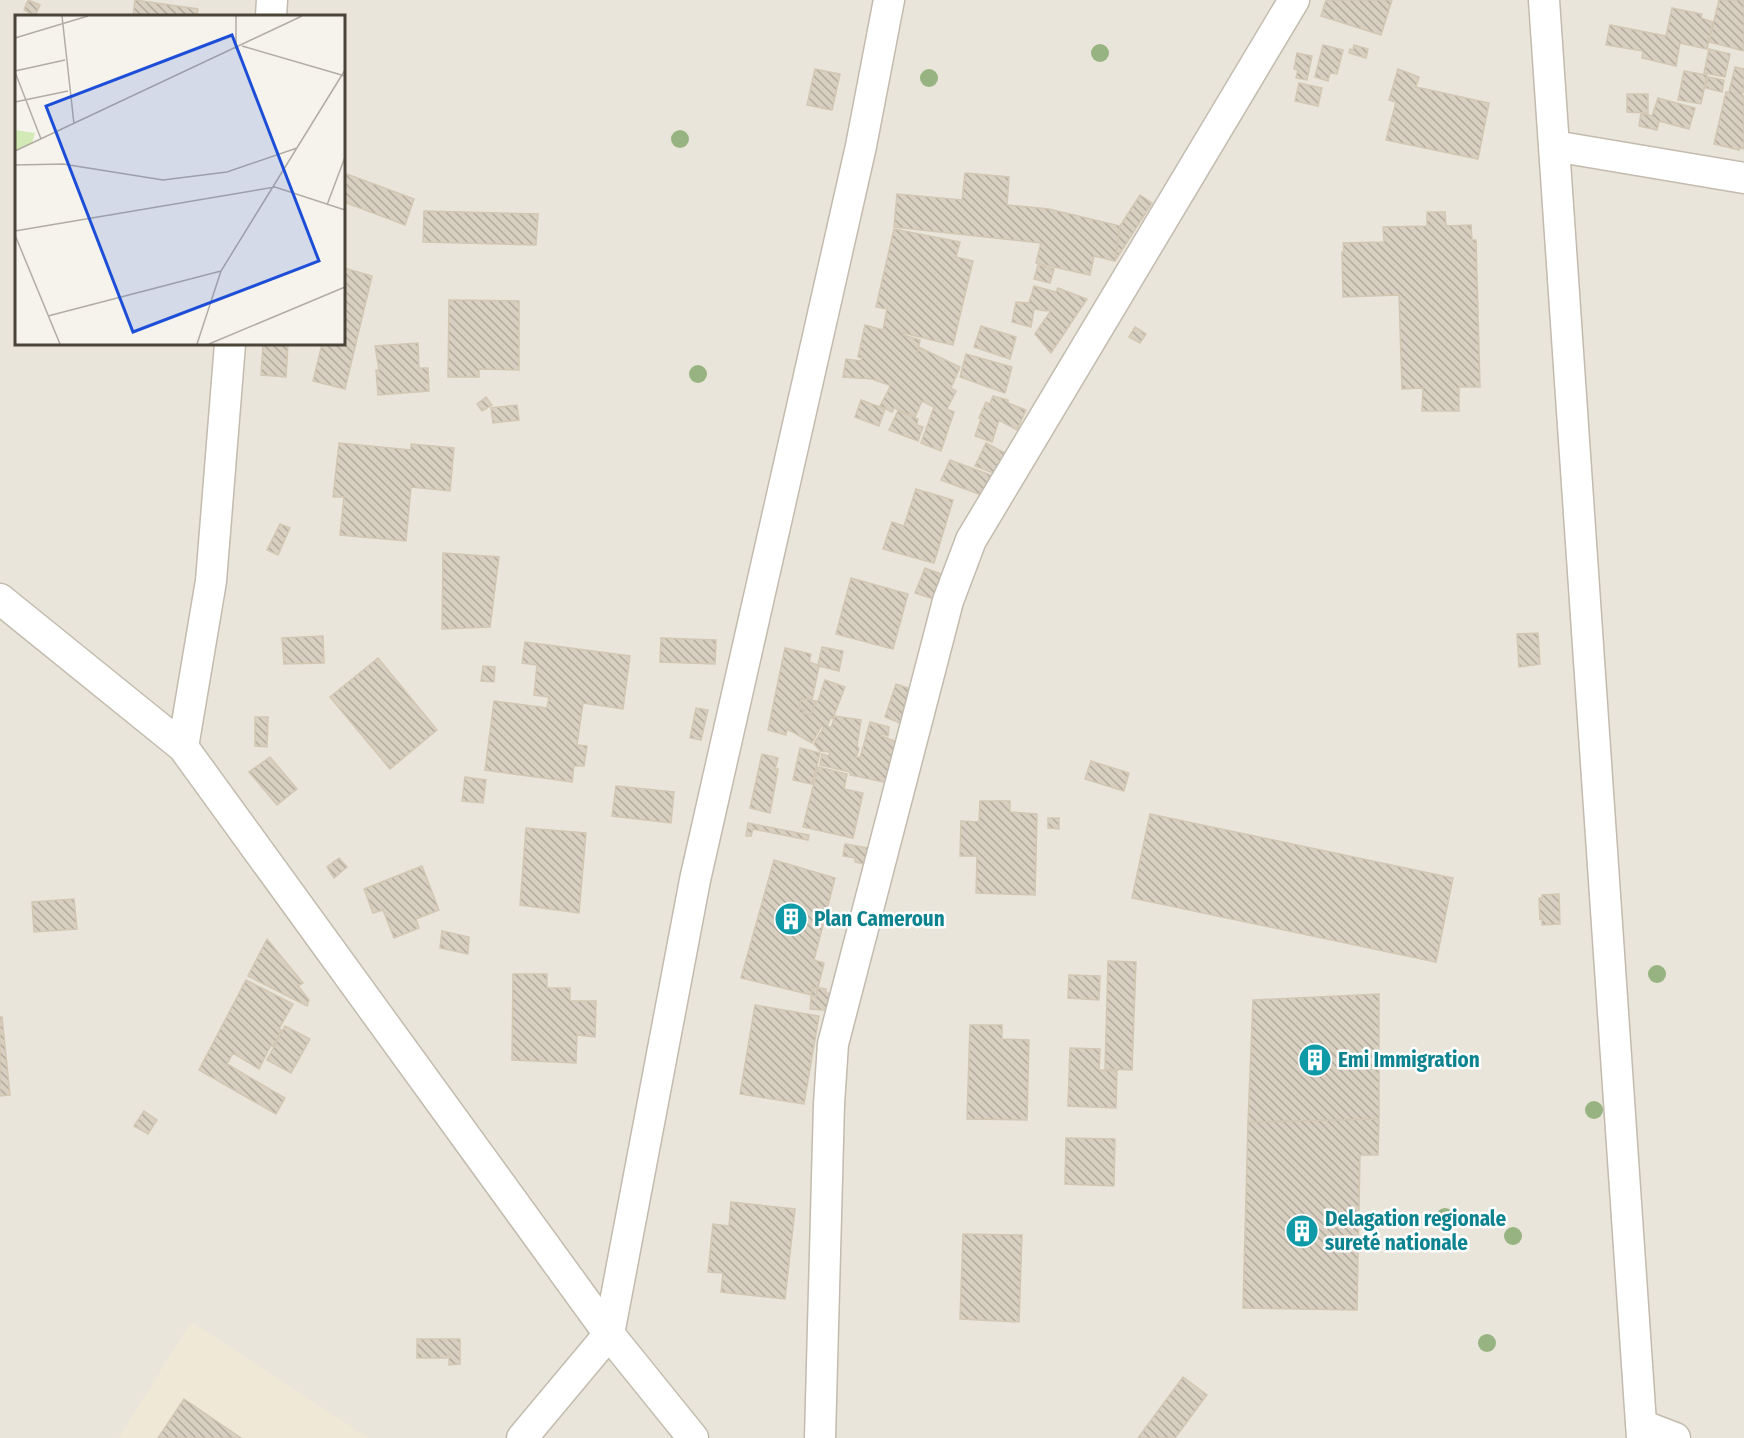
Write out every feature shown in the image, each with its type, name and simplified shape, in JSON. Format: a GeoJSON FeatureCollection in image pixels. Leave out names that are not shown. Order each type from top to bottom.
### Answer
{"type":"FeatureCollection","features":[{"type":"Feature","properties":{"kind":"street"},"geometry":{"type":"LineString","coordinates":[[271,15],[272,0]]}},
{"type":"Feature","properties":{"kind":"street"},"geometry":{"type":"LineString","coordinates":[[522,1438],[609,1334],[695,880],[861,146],[889,0]]}},
{"type":"Feature","properties":{"kind":"street"},"geometry":{"type":"LineString","coordinates":[[820,1438],[829,1104],[833,1044],[948,601],[971,540],[1294,0]]}},
{"type":"Feature","properties":{"kind":"street"},"geometry":{"type":"LineString","coordinates":[[1544,0],[1641,1431],[1675,1438]]}},
{"type":"Feature","properties":{"kind":"street"},"geometry":{"type":"LineString","coordinates":[[1554,146],[1744,178]]}},
{"type":"Feature","properties":{"kind":"street"},"geometry":{"type":"LineString","coordinates":[[183,747],[211,581],[230,345]]}},
{"type":"Feature","properties":{"kind":"street"},"geometry":{"type":"LineString","coordinates":[[0,599],[183,747],[609,1334],[693,1438]]}},
{"type":"Feature","properties":{"kind":"shaded area"},"geometry":{"type":"Polygon","coordinates":[[[0,0],[1744,0],[1744,1438],[0,1438],[0,0]]]}},
{"type":"Feature","properties":{"kind":"shaded area"},"geometry":{"type":"Polygon","coordinates":[[[191,1322],[369,1438],[119,1438],[191,1322]]]}},
{"type":"Feature","properties":{"kind":"building"},"geometry":{"type":"Polygon","coordinates":[[[28,0],[40,5],[35,15],[24,10],[28,0]]]}},
{"type":"Feature","properties":{"kind":"building"},"geometry":{"type":"Polygon","coordinates":[[[135,0],[198,9],[197,15],[133,15],[135,0]]]}},
{"type":"Feature","properties":{"kind":"building"},"geometry":{"type":"Polygon","coordinates":[[[1326,0],[1392,0],[1381,35],[1321,16],[1326,0]]]}},
{"type":"Feature","properties":{"kind":"building"},"geometry":{"type":"Polygon","coordinates":[[[1719,0],[1744,0],[1744,51],[1709,42],[1719,0]]]}},
{"type":"Feature","properties":{"kind":"building"},"geometry":{"type":"Polygon","coordinates":[[[1672,8],[1702,14],[1701,18],[1713,22],[1707,49],[1680,43],[1676,66],[1642,58],[1643,51],[1606,45],[1610,25],[1666,36],[1672,8]]]}},
{"type":"Feature","properties":{"kind":"building"},"geometry":{"type":"Polygon","coordinates":[[[1323,45],[1343,50],[1337,74],[1330,73],[1328,81],[1315,77],[1323,45]]]}},
{"type":"Feature","properties":{"kind":"building"},"geometry":{"type":"Polygon","coordinates":[[[1354,45],[1368,49],[1366,58],[1349,53],[1350,49],[1353,50],[1354,45]]]}},
{"type":"Feature","properties":{"kind":"building"},"geometry":{"type":"Polygon","coordinates":[[[1709,49],[1730,54],[1725,77],[1704,73],[1709,49]]]}},
{"type":"Feature","properties":{"kind":"building"},"geometry":{"type":"Polygon","coordinates":[[[1297,53],[1312,56],[1307,80],[1296,78],[1298,70],[1294,69],[1297,53]]]}},
{"type":"Feature","properties":{"kind":"building"},"geometry":{"type":"Polygon","coordinates":[[[1735,67],[1744,69],[1742,95],[1744,96],[1744,149],[1739,148],[1739,150],[1714,144],[1726,92],[1729,92],[1735,67]]]}},
{"type":"Feature","properties":{"kind":"building"},"geometry":{"type":"Polygon","coordinates":[[[815,69],[840,74],[832,110],[807,105],[815,69]]]}},
{"type":"Feature","properties":{"kind":"building"},"geometry":{"type":"Polygon","coordinates":[[[1398,69],[1419,77],[1416,87],[1489,103],[1478,159],[1386,140],[1396,102],[1389,100],[1398,69]]]}},
{"type":"Feature","properties":{"kind":"building"},"geometry":{"type":"Polygon","coordinates":[[[1684,71],[1707,75],[1701,104],[1678,100],[1684,71]]]}},
{"type":"Feature","properties":{"kind":"building"},"geometry":{"type":"Polygon","coordinates":[[[1708,77],[1724,80],[1722,92],[1706,88],[1708,77]]]}},
{"type":"Feature","properties":{"kind":"building"},"geometry":{"type":"Polygon","coordinates":[[[1299,83],[1322,88],[1318,106],[1295,101],[1299,83]]]}},
{"type":"Feature","properties":{"kind":"building"},"geometry":{"type":"Polygon","coordinates":[[[1627,94],[1648,94],[1648,113],[1627,112],[1627,94]]]}},
{"type":"Feature","properties":{"kind":"building"},"geometry":{"type":"Polygon","coordinates":[[[1658,98],[1695,108],[1689,129],[1659,121],[1657,130],[1639,126],[1641,113],[1652,116],[1658,98]]]}},
{"type":"Feature","properties":{"kind":"building"},"geometry":{"type":"Polygon","coordinates":[[[345,173],[414,199],[405,225],[345,202],[345,173]]]}},
{"type":"Feature","properties":{"kind":"building"},"geometry":{"type":"Polygon","coordinates":[[[965,173],[1009,177],[1007,205],[1049,209],[1120,226],[1115,261],[1094,256],[1090,275],[1036,263],[1041,243],[894,227],[897,194],[962,200],[965,173]]]}},
{"type":"Feature","properties":{"kind":"building"},"geometry":{"type":"Polygon","coordinates":[[[1140,195],[1152,203],[1115,261],[1120,226],[1140,195]]]}},
{"type":"Feature","properties":{"kind":"building"},"geometry":{"type":"Polygon","coordinates":[[[424,211],[538,214],[536,245],[423,242],[424,211]]]}},
{"type":"Feature","properties":{"kind":"building"},"geometry":{"type":"Polygon","coordinates":[[[1427,212],[1445,212],[1446,226],[1471,225],[1472,240],[1476,240],[1480,387],[1459,387],[1459,411],[1422,411],[1423,388],[1402,389],[1399,295],[1343,297],[1343,243],[1384,242],[1383,227],[1427,226],[1427,212]]]}},
{"type":"Feature","properties":{"kind":"building"},"geometry":{"type":"Polygon","coordinates":[[[894,229],[960,242],[956,257],[973,261],[953,345],[903,333],[903,335],[920,340],[917,354],[919,347],[960,367],[951,388],[956,391],[947,409],[954,412],[941,451],[921,443],[934,407],[922,401],[915,417],[894,408],[892,412],[880,406],[889,385],[872,379],[843,377],[846,359],[861,361],[862,358],[858,357],[865,325],[883,330],[887,309],[876,307],[894,229]]]}},
{"type":"Feature","properties":{"kind":"building"},"geometry":{"type":"Polygon","coordinates":[[[1038,265],[1054,269],[1050,283],[1034,279],[1038,265]]]}},
{"type":"Feature","properties":{"kind":"building"},"geometry":{"type":"Polygon","coordinates":[[[345,268],[372,276],[345,389],[313,381],[322,345],[345,345],[345,268]]]}},
{"type":"Feature","properties":{"kind":"building"},"geometry":{"type":"Polygon","coordinates":[[[1034,286],[1056,292],[1058,288],[1087,299],[1051,353],[1035,334],[1050,312],[1048,310],[1034,309],[1031,327],[1012,322],[1016,302],[1029,303],[1034,286]]]}},
{"type":"Feature","properties":{"kind":"building"},"geometry":{"type":"Polygon","coordinates":[[[449,300],[519,301],[519,370],[479,369],[479,377],[448,377],[449,300]]]}},
{"type":"Feature","properties":{"kind":"building"},"geometry":{"type":"Polygon","coordinates":[[[981,326],[1016,337],[1010,359],[974,347],[981,326]]]}},
{"type":"Feature","properties":{"kind":"building"},"geometry":{"type":"Polygon","coordinates":[[[1135,327],[1146,334],[1140,343],[1129,337],[1135,327]]]}},
{"type":"Feature","properties":{"kind":"building"},"geometry":{"type":"Polygon","coordinates":[[[418,343],[419,368],[428,368],[429,391],[378,395],[376,370],[379,370],[375,346],[418,343]]]}},
{"type":"Feature","properties":{"kind":"building"},"geometry":{"type":"Polygon","coordinates":[[[263,345],[288,345],[286,377],[261,375],[263,345]]]}},
{"type":"Feature","properties":{"kind":"building"},"geometry":{"type":"Polygon","coordinates":[[[966,354],[1012,367],[1005,393],[960,377],[966,354]]]}},
{"type":"Feature","properties":{"kind":"building"},"geometry":{"type":"Polygon","coordinates":[[[993,396],[1008,400],[1008,403],[1026,410],[1017,430],[999,420],[992,442],[975,436],[986,402],[990,404],[993,396]]]}},
{"type":"Feature","properties":{"kind":"building"},"geometry":{"type":"Polygon","coordinates":[[[486,397],[492,405],[482,411],[477,404],[486,397]]]}},
{"type":"Feature","properties":{"kind":"building"},"geometry":{"type":"Polygon","coordinates":[[[861,400],[885,409],[879,426],[855,417],[861,400]]]}},
{"type":"Feature","properties":{"kind":"building"},"geometry":{"type":"Polygon","coordinates":[[[517,405],[519,420],[493,423],[491,408],[517,405]]]}},
{"type":"Feature","properties":{"kind":"building"},"geometry":{"type":"Polygon","coordinates":[[[898,411],[918,419],[917,425],[923,427],[918,441],[889,430],[898,411]]]}},
{"type":"Feature","properties":{"kind":"building"},"geometry":{"type":"Polygon","coordinates":[[[339,443],[411,450],[411,444],[454,448],[450,491],[411,487],[406,541],[340,535],[344,497],[333,497],[339,443]]]}},
{"type":"Feature","properties":{"kind":"building"},"geometry":{"type":"Polygon","coordinates":[[[986,443],[1007,454],[996,474],[975,466],[986,443]]]}},
{"type":"Feature","properties":{"kind":"building"},"geometry":{"type":"Polygon","coordinates":[[[950,460],[993,476],[984,496],[941,480],[950,460]]]}},
{"type":"Feature","properties":{"kind":"building"},"geometry":{"type":"Polygon","coordinates":[[[916,489],[953,500],[934,563],[883,549],[892,522],[904,526],[916,489]]]}},
{"type":"Feature","properties":{"kind":"building"},"geometry":{"type":"Polygon","coordinates":[[[280,524],[290,528],[278,555],[267,550],[280,524]]]}},
{"type":"Feature","properties":{"kind":"building"},"geometry":{"type":"Polygon","coordinates":[[[443,553],[499,557],[490,627],[442,629],[443,553]]]}},
{"type":"Feature","properties":{"kind":"building"},"geometry":{"type":"Polygon","coordinates":[[[925,568],[946,576],[937,600],[915,593],[925,568]]]}},
{"type":"Feature","properties":{"kind":"building"},"geometry":{"type":"Polygon","coordinates":[[[851,578],[908,594],[893,649],[836,634],[851,578]]]}},
{"type":"Feature","properties":{"kind":"building"},"geometry":{"type":"Polygon","coordinates":[[[1538,633],[1540,664],[1519,667],[1517,634],[1538,633]]]}},
{"type":"Feature","properties":{"kind":"building"},"geometry":{"type":"Polygon","coordinates":[[[323,636],[324,663],[284,664],[282,638],[323,636]]]}},
{"type":"Feature","properties":{"kind":"building"},"geometry":{"type":"Polygon","coordinates":[[[661,638],[716,640],[715,664],[660,662],[661,638]]]}},
{"type":"Feature","properties":{"kind":"building"},"geometry":{"type":"Polygon","coordinates":[[[525,642],[630,656],[623,709],[583,703],[577,745],[587,746],[584,766],[574,766],[572,782],[485,770],[494,701],[547,708],[549,697],[534,695],[537,665],[522,663],[525,642]]]}},
{"type":"Feature","properties":{"kind":"building"},"geometry":{"type":"Polygon","coordinates":[[[822,647],[843,651],[839,671],[819,666],[812,700],[801,698],[799,709],[805,710],[803,713],[810,716],[825,680],[845,687],[833,718],[831,717],[827,726],[831,728],[835,716],[861,720],[857,746],[859,749],[856,757],[860,758],[870,722],[889,727],[888,736],[882,734],[881,736],[900,743],[889,783],[850,775],[850,772],[820,765],[822,754],[829,756],[830,752],[820,751],[814,744],[824,727],[822,725],[812,743],[787,729],[786,735],[768,730],[785,648],[811,654],[809,662],[818,665],[822,647]]]}},
{"type":"Feature","properties":{"kind":"building"},"geometry":{"type":"Polygon","coordinates":[[[378,658],[437,730],[390,769],[330,697],[378,658]]]}},
{"type":"Feature","properties":{"kind":"building"},"geometry":{"type":"Polygon","coordinates":[[[483,666],[495,667],[494,682],[481,681],[483,666]]]}},
{"type":"Feature","properties":{"kind":"building"},"geometry":{"type":"Polygon","coordinates":[[[896,684],[917,691],[905,725],[885,717],[896,684]]]}},
{"type":"Feature","properties":{"kind":"building"},"geometry":{"type":"Polygon","coordinates":[[[801,698],[816,701],[810,716],[803,713],[805,710],[799,709],[801,698]]]}},
{"type":"Feature","properties":{"kind":"building"},"geometry":{"type":"Polygon","coordinates":[[[696,708],[708,710],[701,740],[690,738],[696,708]]]}},
{"type":"Feature","properties":{"kind":"building"},"geometry":{"type":"Polygon","coordinates":[[[255,717],[268,717],[267,747],[255,746],[255,717]]]}},
{"type":"Feature","properties":{"kind":"building"},"geometry":{"type":"Polygon","coordinates":[[[800,748],[820,753],[812,784],[793,780],[800,748]]]}},
{"type":"Feature","properties":{"kind":"building"},"geometry":{"type":"Polygon","coordinates":[[[762,754],[778,758],[770,813],[750,808],[762,754]]]}},
{"type":"Feature","properties":{"kind":"building"},"geometry":{"type":"Polygon","coordinates":[[[270,757],[297,789],[277,805],[249,772],[270,757]]]}},
{"type":"Feature","properties":{"kind":"building"},"geometry":{"type":"Polygon","coordinates":[[[1091,761],[1129,773],[1124,791],[1085,779],[1091,761]]]}},
{"type":"Feature","properties":{"kind":"building"},"geometry":{"type":"Polygon","coordinates":[[[818,767],[847,774],[844,789],[863,793],[853,838],[803,827],[818,767]]]}},
{"type":"Feature","properties":{"kind":"building"},"geometry":{"type":"Polygon","coordinates":[[[465,777],[486,780],[483,803],[462,801],[465,777]]]}},
{"type":"Feature","properties":{"kind":"building"},"geometry":{"type":"Polygon","coordinates":[[[616,786],[674,792],[671,823],[612,816],[616,786]]]}},
{"type":"Feature","properties":{"kind":"building"},"geometry":{"type":"Polygon","coordinates":[[[980,801],[1010,801],[1010,812],[1037,814],[1035,895],[976,893],[977,856],[960,856],[961,821],[979,822],[980,801]]]}},
{"type":"Feature","properties":{"kind":"building"},"geometry":{"type":"Polygon","coordinates":[[[1150,814],[1453,878],[1436,962],[1132,898],[1150,814]]]}},
{"type":"Feature","properties":{"kind":"building"},"geometry":{"type":"Polygon","coordinates":[[[1048,818],[1059,818],[1059,829],[1048,828],[1048,818]]]}},
{"type":"Feature","properties":{"kind":"building"},"geometry":{"type":"Polygon","coordinates":[[[748,823],[809,835],[808,840],[753,829],[751,836],[746,836],[748,823]]]}},
{"type":"Feature","properties":{"kind":"building"},"geometry":{"type":"Polygon","coordinates":[[[526,828],[586,833],[579,913],[520,905],[526,828]]]}},
{"type":"Feature","properties":{"kind":"building"},"geometry":{"type":"Polygon","coordinates":[[[845,844],[869,848],[864,864],[855,862],[855,858],[843,856],[845,844]]]}},
{"type":"Feature","properties":{"kind":"building"},"geometry":{"type":"Polygon","coordinates":[[[339,858],[347,867],[334,878],[327,867],[339,858]]]}},
{"type":"Feature","properties":{"kind":"building","name":"Plan Cameroun"},"geometry":{"type":"Polygon","coordinates":[[[774,860],[835,878],[814,960],[824,963],[816,996],[741,978],[774,860]]]}},
{"type":"Feature","properties":{"kind":"building"},"geometry":{"type":"Polygon","coordinates":[[[422,866],[439,910],[416,919],[419,928],[394,938],[383,910],[373,913],[364,889],[422,866]]]}},
{"type":"Feature","properties":{"kind":"building"},"geometry":{"type":"Polygon","coordinates":[[[1559,894],[1560,924],[1542,925],[1539,898],[1542,898],[1542,895],[1559,894]]]}},
{"type":"Feature","properties":{"kind":"building"},"geometry":{"type":"Polygon","coordinates":[[[74,899],[77,929],[34,932],[32,902],[74,899]]]}},
{"type":"Feature","properties":{"kind":"building"},"geometry":{"type":"Polygon","coordinates":[[[442,931],[469,937],[468,954],[440,948],[442,931]]]}},
{"type":"Feature","properties":{"kind":"building"},"geometry":{"type":"Polygon","coordinates":[[[267,939],[303,983],[298,986],[309,1000],[307,1006],[248,976],[267,939]]]}},
{"type":"Feature","properties":{"kind":"building"},"geometry":{"type":"Polygon","coordinates":[[[1108,961],[1136,962],[1132,1070],[1105,1069],[1108,961]]]}},
{"type":"Feature","properties":{"kind":"building"},"geometry":{"type":"Polygon","coordinates":[[[513,974],[547,974],[547,988],[570,988],[570,1001],[596,1001],[595,1037],[577,1035],[576,1063],[512,1060],[513,974]]]}},
{"type":"Feature","properties":{"kind":"building"},"geometry":{"type":"Polygon","coordinates":[[[1069,975],[1100,976],[1099,1000],[1068,998],[1069,975]]]}},
{"type":"Feature","properties":{"kind":"building"},"geometry":{"type":"Polygon","coordinates":[[[246,980],[293,1004],[279,1029],[282,1030],[273,1046],[271,1045],[259,1069],[233,1053],[227,1064],[285,1098],[276,1114],[199,1070],[246,980]]]}},
{"type":"Feature","properties":{"kind":"building"},"geometry":{"type":"Polygon","coordinates":[[[812,987],[826,989],[826,993],[838,994],[834,1011],[810,1009],[812,987]]]}},
{"type":"Feature","properties":{"kind":"building","name":"Emi Immigration"},"geometry":{"type":"Polygon","coordinates":[[[1379,994],[1379,1119],[1248,1122],[1253,1000],[1379,994]]]}},
{"type":"Feature","properties":{"kind":"building"},"geometry":{"type":"Polygon","coordinates":[[[755,1005],[819,1016],[804,1104],[740,1094],[755,1005]]]}},
{"type":"Feature","properties":{"kind":"building"},"geometry":{"type":"Polygon","coordinates":[[[0,1017],[2,1017],[10,1095],[0,1096],[0,1017]]]}},
{"type":"Feature","properties":{"kind":"building"},"geometry":{"type":"Polygon","coordinates":[[[970,1025],[1002,1025],[1002,1039],[1029,1040],[1027,1120],[967,1119],[970,1025]]]}},
{"type":"Feature","properties":{"kind":"building"},"geometry":{"type":"Polygon","coordinates":[[[285,1026],[310,1039],[291,1073],[267,1060],[285,1026]]]}},
{"type":"Feature","properties":{"kind":"building"},"geometry":{"type":"Polygon","coordinates":[[[1070,1048],[1100,1049],[1099,1070],[1117,1071],[1116,1108],[1068,1106],[1070,1048]]]}},
{"type":"Feature","properties":{"kind":"building"},"geometry":{"type":"Polygon","coordinates":[[[144,1111],[157,1120],[148,1134],[134,1126],[144,1111]]]}},
{"type":"Feature","properties":{"kind":"building","name":"Delagation regionale sureté nationale"},"geometry":{"type":"Polygon","coordinates":[[[1379,1119],[1378,1155],[1360,1155],[1357,1310],[1243,1308],[1248,1122],[1379,1119]]]}},
{"type":"Feature","properties":{"kind":"building"},"geometry":{"type":"Polygon","coordinates":[[[1066,1138],[1115,1139],[1114,1186],[1065,1184],[1066,1138]]]}},
{"type":"Feature","properties":{"kind":"building"},"geometry":{"type":"Polygon","coordinates":[[[731,1202],[795,1209],[785,1299],[721,1292],[723,1273],[708,1272],[713,1224],[729,1226],[731,1202]]]}},
{"type":"Feature","properties":{"kind":"building"},"geometry":{"type":"Polygon","coordinates":[[[963,1234],[1022,1235],[1019,1322],[960,1319],[963,1234]]]}},
{"type":"Feature","properties":{"kind":"building"},"geometry":{"type":"Polygon","coordinates":[[[417,1339],[460,1339],[460,1364],[449,1365],[449,1355],[447,1358],[417,1358],[417,1339]]]}},
{"type":"Feature","properties":{"kind":"building"},"geometry":{"type":"Polygon","coordinates":[[[1183,1377],[1207,1395],[1175,1438],[1138,1438],[1183,1377]]]}},
{"type":"Feature","properties":{"kind":"building"},"geometry":{"type":"Polygon","coordinates":[[[184,1399],[241,1438],[158,1438],[184,1399]]]}},
{"type":"Feature","properties":{"kind":"place","name":"Plan Cameroun"},"geometry":{"type":"Point","coordinates":[791,919]}},
{"type":"Feature","properties":{"kind":"place","name":"Emi Immigration"},"geometry":{"type":"Point","coordinates":[1315,1060]}},
{"type":"Feature","properties":{"kind":"place","name":"Delagation regionale sureté nationale"},"geometry":{"type":"Point","coordinates":[1302,1231]}}]}
